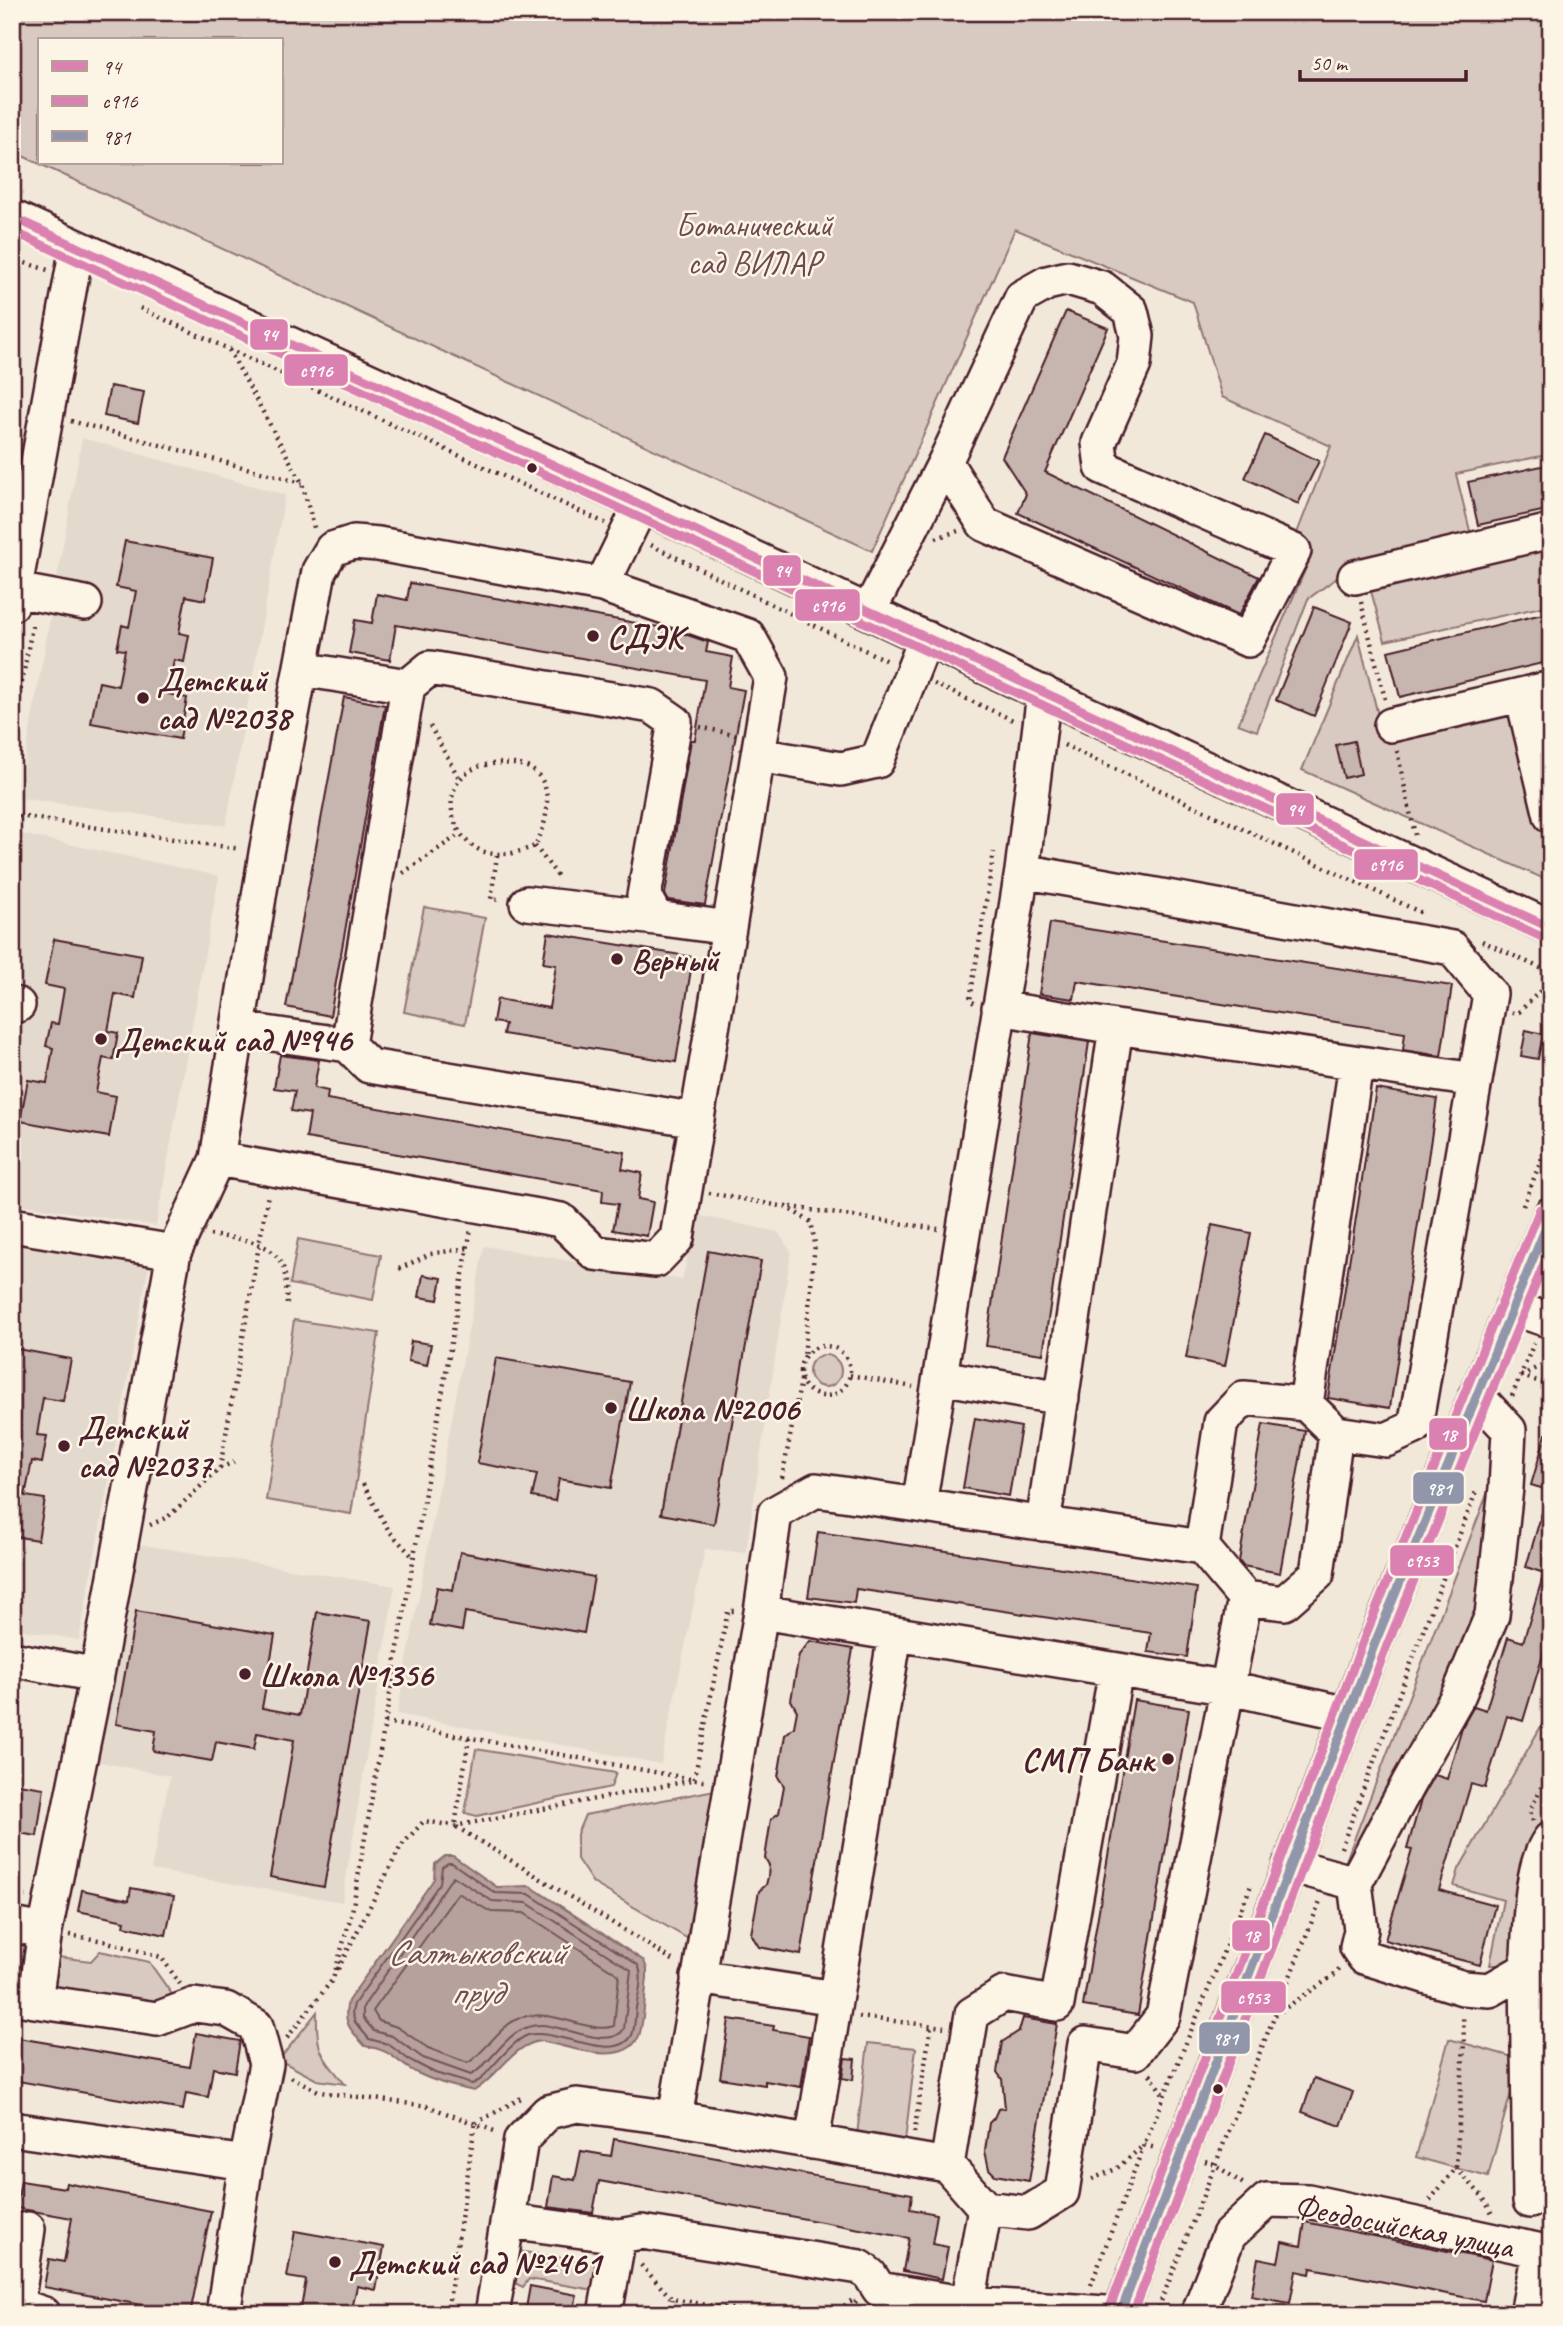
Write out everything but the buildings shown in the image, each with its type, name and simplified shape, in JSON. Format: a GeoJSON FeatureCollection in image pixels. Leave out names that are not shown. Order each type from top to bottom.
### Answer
{"type":"FeatureCollection","features":[{"type":"Feature","properties":{"kind":"street"},"geometry":{"type":"LineString","coordinates":[[12,217],[75,262],[634,519],[869,611],[1551,928]]}},
{"type":"Feature","properties":{"kind":"street"},"geometry":{"type":"LineString","coordinates":[[75,262],[13,597],[85,603]]}},
{"type":"Feature","properties":{"kind":"street"},"geometry":{"type":"LineString","coordinates":[[869,611],[944,462],[1022,297],[1047,283],[1068,278],[1102,288],[1131,311],[1137,336],[1134,364],[1099,443],[1102,467],[1294,551],[1248,640],[984,524],[944,462]]}},
{"type":"Feature","properties":{"kind":"street"},"geometry":{"type":"LineString","coordinates":[[602,585],[634,519]]}},
{"type":"Feature","properties":{"kind":"street"},"geometry":{"type":"LineString","coordinates":[[1355,577],[1551,531]]}},
{"type":"Feature","properties":{"kind":"street"},"geometry":{"type":"LineString","coordinates":[[217,1159],[561,1220],[595,1253],[656,1260],[677,1238],[771,677],[748,636],[602,585],[378,544],[354,542],[332,549],[319,571],[266,853],[217,1159],[178,1242],[97,1675],[45,1931],[24,1999],[157,2019],[194,2005],[226,2009],[256,2026],[266,2064],[246,2163],[223,2314]]}},
{"type":"Feature","properties":{"kind":"street"},"geometry":{"type":"LineString","coordinates":[[759,747],[842,769],[877,761],[926,638]]}},
{"type":"Feature","properties":{"kind":"street"},"geometry":{"type":"LineString","coordinates":[[348,1045],[408,686],[430,668],[652,706],[675,722],[645,896],[656,918]]}},
{"type":"Feature","properties":{"kind":"street"},"geometry":{"type":"LineString","coordinates":[[301,669],[408,686]]}},
{"type":"Feature","properties":{"kind":"street"},"geometry":{"type":"LineString","coordinates":[[1391,725],[1536,691],[1551,816]]}},
{"type":"Feature","properties":{"kind":"street"},"geometry":{"type":"LineString","coordinates":[[919,1505],[1022,871],[1045,693]]}},
{"type":"Feature","properties":{"kind":"street"},"geometry":{"type":"LineString","coordinates":[[1022,871],[1452,948],[1490,993],[1415,1427],[1386,1440],[1336,1433],[1306,1404],[1244,1398],[1221,1422],[1202,1547]]}},
{"type":"Feature","properties":{"kind":"street"},"geometry":{"type":"LineString","coordinates":[[527,903],[729,929]]}},
{"type":"Feature","properties":{"kind":"street"},"geometry":{"type":"LineString","coordinates":[[999,1008],[1475,1080]]}},
{"type":"Feature","properties":{"kind":"street"},"geometry":{"type":"LineString","coordinates":[[1043,1524],[1116,1027]]}},
{"type":"Feature","properties":{"kind":"street"},"geometry":{"type":"LineString","coordinates":[[238,1029],[348,1045],[369,1066],[697,1120]]}},
{"type":"Feature","properties":{"kind":"street"},"geometry":{"type":"LineString","coordinates":[[1306,1404],[1356,1064]]}},
{"type":"Feature","properties":{"kind":"street"},"geometry":{"type":"LineString","coordinates":[[508,2221],[619,2236],[642,2232],[860,2267],[870,2275],[877,2302],[967,2309],[1120,2313],[1348,1714],[1551,1214]]}},
{"type":"Feature","properties":{"kind":"street"},"geometry":{"type":"LineString","coordinates":[[12,1225],[178,1242]]}},
{"type":"Feature","properties":{"kind":"street"},"geometry":{"type":"LineString","coordinates":[[1512,1308],[1547,1320]]}},
{"type":"Feature","properties":{"kind":"street"},"geometry":{"type":"LineString","coordinates":[[939,1384],[1062,1398]]}},
{"type":"Feature","properties":{"kind":"street"},"geometry":{"type":"LineString","coordinates":[[1343,1880],[1408,1784],[1459,1694],[1492,1615],[1506,1488],[1509,1430],[1476,1395]]}},
{"type":"Feature","properties":{"kind":"street"},"geometry":{"type":"LineString","coordinates":[[675,2118],[761,1612],[775,1513],[816,1490],[1202,1547],[1245,1598],[1284,1604],[1317,1574],[1336,1433]]}},
{"type":"Feature","properties":{"kind":"street"},"geometry":{"type":"LineString","coordinates":[[492,2314],[521,2140],[548,2112],[578,2105],[675,2118],[947,2165],[985,2208],[1028,2213],[1062,2192],[1085,2044],[1135,2052],[1163,2016],[1245,1598]]}},
{"type":"Feature","properties":{"kind":"street"},"geometry":{"type":"LineString","coordinates":[[761,1612],[1229,1688],[1348,1714]]}},
{"type":"Feature","properties":{"kind":"street"},"geometry":{"type":"LineString","coordinates":[[812,2142],[895,1634]]}},
{"type":"Feature","properties":{"kind":"street"},"geometry":{"type":"LineString","coordinates":[[12,1659],[97,1675]]}},
{"type":"Feature","properties":{"kind":"street"},"geometry":{"type":"LineString","coordinates":[[947,2165],[971,2014],[1003,1994],[1057,2004],[1116,1670]]}},
{"type":"Feature","properties":{"kind":"street"},"geometry":{"type":"LineString","coordinates":[[1530,2201],[1527,1969],[1536,1871],[1547,1843]]}},
{"type":"Feature","properties":{"kind":"street"},"geometry":{"type":"LineString","coordinates":[[1290,1865],[1343,1880]]}},
{"type":"Feature","properties":{"kind":"street"},"geometry":{"type":"LineString","coordinates":[[1343,1880],[1361,1930],[1357,1947],[1364,1957],[1463,1988],[1490,1990],[1527,1969]]}},
{"type":"Feature","properties":{"kind":"street"},"geometry":{"type":"LineString","coordinates":[[12,1925],[45,1931]]}},
{"type":"Feature","properties":{"kind":"street"},"geometry":{"type":"LineString","coordinates":[[699,1973],[833,2011]]}},
{"type":"Feature","properties":{"kind":"street"},"geometry":{"type":"LineString","coordinates":[[12,2129],[246,2163]]}},
{"type":"Feature","properties":{"kind":"street","name":"Феодосийская улица"},"geometry":{"type":"LineString","coordinates":[[1198,2314],[1229,2235],[1267,2200],[1308,2201],[1533,2250]]}},
{"type":"Feature","properties":{"kind":"street"},"geometry":{"type":"LineString","coordinates":[[967,2309],[985,2208]]}},
{"type":"Feature","properties":{"kind":"street"},"geometry":{"type":"LineString","coordinates":[[28,2229],[17,2305],[44,2314]]}},
{"type":"Feature","properties":{"kind":"street"},"geometry":{"type":"LineString","coordinates":[[606,2314],[619,2236]]}},
{"type":"Feature","properties":{"kind":"street"},"geometry":{"type":"LineString","coordinates":[[1527,2314],[1533,2250]]}},
{"type":"Feature","properties":{"kind":"path"},"geometry":{"type":"LineString","coordinates":[[12,259],[75,262]]}},
{"type":"Feature","properties":{"kind":"path"},"geometry":{"type":"LineString","coordinates":[[132,305],[229,349],[634,519],[912,673],[1435,919]]}},
{"type":"Feature","properties":{"kind":"path"},"geometry":{"type":"LineString","coordinates":[[229,349],[302,483],[324,563]]}},
{"type":"Feature","properties":{"kind":"path"},"geometry":{"type":"LineString","coordinates":[[47,414],[302,483]]}},
{"type":"Feature","properties":{"kind":"path"},"geometry":{"type":"LineString","coordinates":[[901,547],[984,524]]}},
{"type":"Feature","properties":{"kind":"path"},"geometry":{"type":"LineString","coordinates":[[1355,577],[1416,841]]}},
{"type":"Feature","properties":{"kind":"path"},"geometry":{"type":"LineString","coordinates":[[427,721],[460,780]]}},
{"type":"Feature","properties":{"kind":"path"},"geometry":{"type":"LineString","coordinates":[[675,722],[759,747]]}},
{"type":"Feature","properties":{"kind":"path"},"geometry":{"type":"LineString","coordinates":[[499,763],[520,764],[537,773],[545,786],[547,816],[543,832],[535,846],[520,852],[497,855],[477,849],[460,834],[453,821],[452,801],[460,780],[476,768],[499,763]]}},
{"type":"Feature","properties":{"kind":"path"},"geometry":{"type":"LineString","coordinates":[[12,815],[266,853]]}},
{"type":"Feature","properties":{"kind":"path"},"geometry":{"type":"LineString","coordinates":[[373,893],[460,834]]}},
{"type":"Feature","properties":{"kind":"path"},"geometry":{"type":"LineString","coordinates":[[497,855],[491,899],[527,903]]}},
{"type":"Feature","properties":{"kind":"path"},"geometry":{"type":"LineString","coordinates":[[1471,936],[1551,974]]}},
{"type":"Feature","properties":{"kind":"path"},"geometry":{"type":"LineString","coordinates":[[1519,1012],[1551,980]]}},
{"type":"Feature","properties":{"kind":"path"},"geometry":{"type":"LineString","coordinates":[[219,1468],[272,1169]]}},
{"type":"Feature","properties":{"kind":"path"},"geometry":{"type":"LineString","coordinates":[[685,1189],[963,1233]]}},
{"type":"Feature","properties":{"kind":"path"},"geometry":{"type":"LineString","coordinates":[[333,1979],[352,1912],[475,1205]]}},
{"type":"Feature","properties":{"kind":"path"},"geometry":{"type":"LineString","coordinates":[[775,1513],[801,1379],[815,1244],[811,1222],[786,1207]]}},
{"type":"Feature","properties":{"kind":"path"},"geometry":{"type":"LineString","coordinates":[[178,1242],[259,1242],[282,1265],[287,1304]]}},
{"type":"Feature","properties":{"kind":"path"},"geometry":{"type":"LineString","coordinates":[[399,1269],[430,1254],[468,1248]]}},
{"type":"Feature","properties":{"kind":"path"},"geometry":{"type":"LineString","coordinates":[[1502,1423],[1520,1376],[1547,1320]]}},
{"type":"Feature","properties":{"kind":"path"},"geometry":{"type":"LineString","coordinates":[[801,1379],[811,1392],[827,1397],[842,1390],[850,1375],[847,1359],[835,1348],[817,1347],[804,1357]]}},
{"type":"Feature","properties":{"kind":"path"},"geometry":{"type":"LineString","coordinates":[[1520,1376],[1551,1360]]}},
{"type":"Feature","properties":{"kind":"path"},"geometry":{"type":"LineString","coordinates":[[850,1375],[939,1384]]}},
{"type":"Feature","properties":{"kind":"path"},"geometry":{"type":"LineString","coordinates":[[1520,1376],[1551,1385]]}},
{"type":"Feature","properties":{"kind":"path"},"geometry":{"type":"LineString","coordinates":[[146,1527],[168,1517],[219,1468],[234,1462]]}},
{"type":"Feature","properties":{"kind":"path"},"geometry":{"type":"LineString","coordinates":[[363,1484],[389,1531],[414,1558]]}},
{"type":"Feature","properties":{"kind":"path"},"geometry":{"type":"LineString","coordinates":[[1156,2314],[1274,2015],[1343,1880],[1477,1488]]}},
{"type":"Feature","properties":{"kind":"path"},"geometry":{"type":"LineString","coordinates":[[694,1780],[727,1611],[761,1612]]}},
{"type":"Feature","properties":{"kind":"path"},"geometry":{"type":"LineString","coordinates":[[385,1723],[694,1780],[732,1784]]}},
{"type":"Feature","properties":{"kind":"path"},"geometry":{"type":"LineString","coordinates":[[455,1826],[469,1738]]}},
{"type":"Feature","properties":{"kind":"path"},"geometry":{"type":"LineString","coordinates":[[1547,1843],[1530,1811],[1551,1768]]}},
{"type":"Feature","properties":{"kind":"path"},"geometry":{"type":"LineString","coordinates":[[447,2314],[475,2124],[427,2106],[320,2092],[266,2064],[333,1979],[401,1846],[424,1821],[455,1826],[694,1780]]}},
{"type":"Feature","properties":{"kind":"path"},"geometry":{"type":"LineString","coordinates":[[455,1826],[699,1973]]}},
{"type":"Feature","properties":{"kind":"path"},"geometry":{"type":"LineString","coordinates":[[45,1931],[104,1941],[161,1957],[194,2005]]}},
{"type":"Feature","properties":{"kind":"path"},"geometry":{"type":"LineString","coordinates":[[1274,2015],[1336,1974],[1357,1947]]}},
{"type":"Feature","properties":{"kind":"path"},"geometry":{"type":"LineString","coordinates":[[1412,2222],[1456,2168],[1464,2043],[1463,1988]]}},
{"type":"Feature","properties":{"kind":"path"},"geometry":{"type":"LineString","coordinates":[[833,2011],[858,2017],[969,2031]]}},
{"type":"Feature","properties":{"kind":"path"},"geometry":{"type":"LineString","coordinates":[[910,2158],[931,2026]]}},
{"type":"Feature","properties":{"kind":"path"},"geometry":{"type":"LineString","coordinates":[[1062,2192],[1116,2169],[1144,2145],[1214,2164],[1267,2200]]}},
{"type":"Feature","properties":{"kind":"path"},"geometry":{"type":"LineString","coordinates":[[1456,2168],[1533,2250]]}},
{"type":"Feature","properties":{"kind":"path"},"geometry":{"type":"LineString","coordinates":[[619,2236],[629,2253],[672,2299],[762,2314]]}},
{"type":"Feature","properties":{"kind":"path"},"geometry":{"type":"LineString","coordinates":[[670,2314],[672,2299]]}},
{"type":"Feature","properties":{"kind":"shaded area","name":"Детский сад №2038"},"geometry":{"type":"Polygon","coordinates":[[[82,438],[285,495],[226,826],[18,798],[82,438]]]}},
{"type":"Feature","properties":{"kind":"shaded area","name":"Детский сад №946"},"geometry":{"type":"Polygon","coordinates":[[[12,832],[219,876],[156,1226],[12,1203],[12,832]]]}},
{"type":"Feature","properties":{"kind":"shaded area","name":"Школа №2006"},"geometry":{"type":"Polygon","coordinates":[[[697,1215],[778,1232],[791,1252],[746,1553],[705,1549],[661,1764],[397,1714],[484,1246],[682,1280],[697,1215]]]}},
{"type":"Feature","properties":{"kind":"shaded area","name":"Детский сад №2037"},"geometry":{"type":"Polygon","coordinates":[[[12,1239],[149,1265],[79,1640],[12,1628],[12,1239]]]}},
{"type":"Feature","properties":{"kind":"shaded area","name":"Школа №1356"},"geometry":{"type":"Polygon","coordinates":[[[132,1543],[395,1586],[342,1902],[151,1870],[170,1776],[94,1761],[132,1543]]]}},
{"type":"Feature","properties":{"kind":"green space","name":"Ботанический сад ВИЛАР"},"geometry":{"type":"Polygon","coordinates":[[[12,12],[1551,12],[1551,454],[1456,474],[1472,539],[1349,569],[1308,599],[1257,731],[1238,724],[1312,554],[1297,533],[1331,446],[1222,397],[1193,302],[1015,229],[872,551],[40,164],[284,164],[284,38],[38,38],[38,163],[12,151],[12,12]]]}},
{"type":"Feature","properties":{"kind":"green space"},"geometry":{"type":"Polygon","coordinates":[[[1551,543],[1551,605],[1385,641],[1369,584],[1551,543]]]}},
{"type":"Feature","properties":{"kind":"green space"},"geometry":{"type":"Polygon","coordinates":[[[1358,635],[1383,735],[1512,709],[1543,837],[1551,841],[1551,882],[1302,770],[1358,635]]]}},
{"type":"Feature","properties":{"kind":"green space"},"geometry":{"type":"Polygon","coordinates":[[[424,907],[485,918],[465,1024],[404,1012],[424,907]]]}},
{"type":"Feature","properties":{"kind":"green space"},"geometry":{"type":"Polygon","coordinates":[[[298,1239],[381,1255],[373,1300],[290,1284],[298,1239]]]}},
{"type":"Feature","properties":{"kind":"green space"},"geometry":{"type":"Polygon","coordinates":[[[294,1320],[379,1333],[351,1514],[266,1500],[294,1320]]]}},
{"type":"Feature","properties":{"kind":"green space"},"geometry":{"type":"Polygon","coordinates":[[[825,1355],[836,1360],[841,1371],[836,1382],[825,1387],[814,1382],[809,1371],[814,1360],[825,1355]]]}},
{"type":"Feature","properties":{"kind":"green space"},"geometry":{"type":"Polygon","coordinates":[[[1499,1463],[1481,1615],[1367,1838],[1343,1868],[1499,1463]]]}},
{"type":"Feature","properties":{"kind":"green space"},"geometry":{"type":"Polygon","coordinates":[[[1551,1709],[1551,1822],[1529,1841],[1509,1965],[1490,1965],[1503,1900],[1454,1886],[1459,1869],[1551,1709]]]}},
{"type":"Feature","properties":{"kind":"green space"},"geometry":{"type":"Polygon","coordinates":[[[476,1749],[616,1773],[611,1787],[477,1816],[465,1813],[476,1749]]]}},
{"type":"Feature","properties":{"kind":"green space"},"geometry":{"type":"Polygon","coordinates":[[[715,1790],[690,1940],[593,1883],[577,1859],[577,1834],[585,1815],[715,1790]]]}},
{"type":"Feature","properties":{"kind":"green space"},"geometry":{"type":"Polygon","coordinates":[[[100,1951],[149,1962],[176,2000],[163,2007],[44,1993],[50,1956],[91,1961],[100,1951]]]}},
{"type":"Feature","properties":{"kind":"green space"},"geometry":{"type":"Polygon","coordinates":[[[317,2012],[317,2035],[321,2051],[345,2084],[317,2080],[279,2060],[317,2012]]]}},
{"type":"Feature","properties":{"kind":"green space"},"geometry":{"type":"Polygon","coordinates":[[[1449,2039],[1520,2059],[1488,2177],[1416,2157],[1449,2039]]]}},
{"type":"Feature","properties":{"kind":"green space"},"geometry":{"type":"Polygon","coordinates":[[[868,2043],[916,2048],[905,2141],[857,2135],[868,2043]]]}},
{"type":"Feature","properties":{"kind":"green space"},"geometry":{"type":"Polygon","coordinates":[[[512,2250],[604,2265],[600,2291],[529,2279],[523,2287],[506,2279],[512,2250]]]}},
{"type":"Feature","properties":{"kind":"water","name":"Салтыковский пруд"},"geometry":{"type":"Polygon","coordinates":[[[445,1856],[453,1856],[497,1887],[530,1886],[644,1961],[647,1978],[643,2018],[638,2038],[630,2047],[620,2052],[593,2053],[541,2041],[531,2043],[514,2054],[474,2091],[429,2078],[415,2072],[388,2053],[365,2046],[347,2021],[348,2001],[434,1879],[435,1864],[445,1856]]]}},
{"type":"Feature","properties":{"kind":"transit line","name":"94"},"geometry":{"type":"LineString","coordinates":[[12,217],[641,505],[1551,928]]}},
{"type":"Feature","properties":{"kind":"transit line","name":"с916"},"geometry":{"type":"LineString","coordinates":[[12,231],[636,516],[1546,939]]}},
{"type":"Feature","properties":{"kind":"transit line","name":"18"},"geometry":{"type":"LineString","coordinates":[[1109,2310],[1364,1639],[1540,1209]]}},
{"type":"Feature","properties":{"kind":"transit line","name":"981"},"geometry":{"type":"LineString","coordinates":[[1120,2314],[1375,1643],[1551,1215]]}},
{"type":"Feature","properties":{"kind":"transit line","name":"с953"},"geometry":{"type":"LineString","coordinates":[[1133,2314],[1386,1648],[1551,1247]]}},
{"type":"Feature","properties":{"kind":"place","name":"СДЭК"},"geometry":{"type":"Point","coordinates":[593,636]}},
{"type":"Feature","properties":{"kind":"place","name":"Детский сад №2038"},"geometry":{"type":"Point","coordinates":[143,698]}},
{"type":"Feature","properties":{"kind":"place","name":"Верный"},"geometry":{"type":"Point","coordinates":[617,959]}},
{"type":"Feature","properties":{"kind":"place","name":"Детский сад №946"},"geometry":{"type":"Point","coordinates":[101,1039]}},
{"type":"Feature","properties":{"kind":"place","name":"Школа №2006"},"geometry":{"type":"Point","coordinates":[611,1408]}},
{"type":"Feature","properties":{"kind":"place","name":"Детский сад №2037"},"geometry":{"type":"Point","coordinates":[64,1446]}},
{"type":"Feature","properties":{"kind":"place","name":"Школа №1356"},"geometry":{"type":"Point","coordinates":[245,1674]}},
{"type":"Feature","properties":{"kind":"place","name":"СМП Банк"},"geometry":{"type":"Point","coordinates":[1168,1759]}},
{"type":"Feature","properties":{"kind":"place","name":"Детский сад №2461"},"geometry":{"type":"Point","coordinates":[335,2262]}}]}
